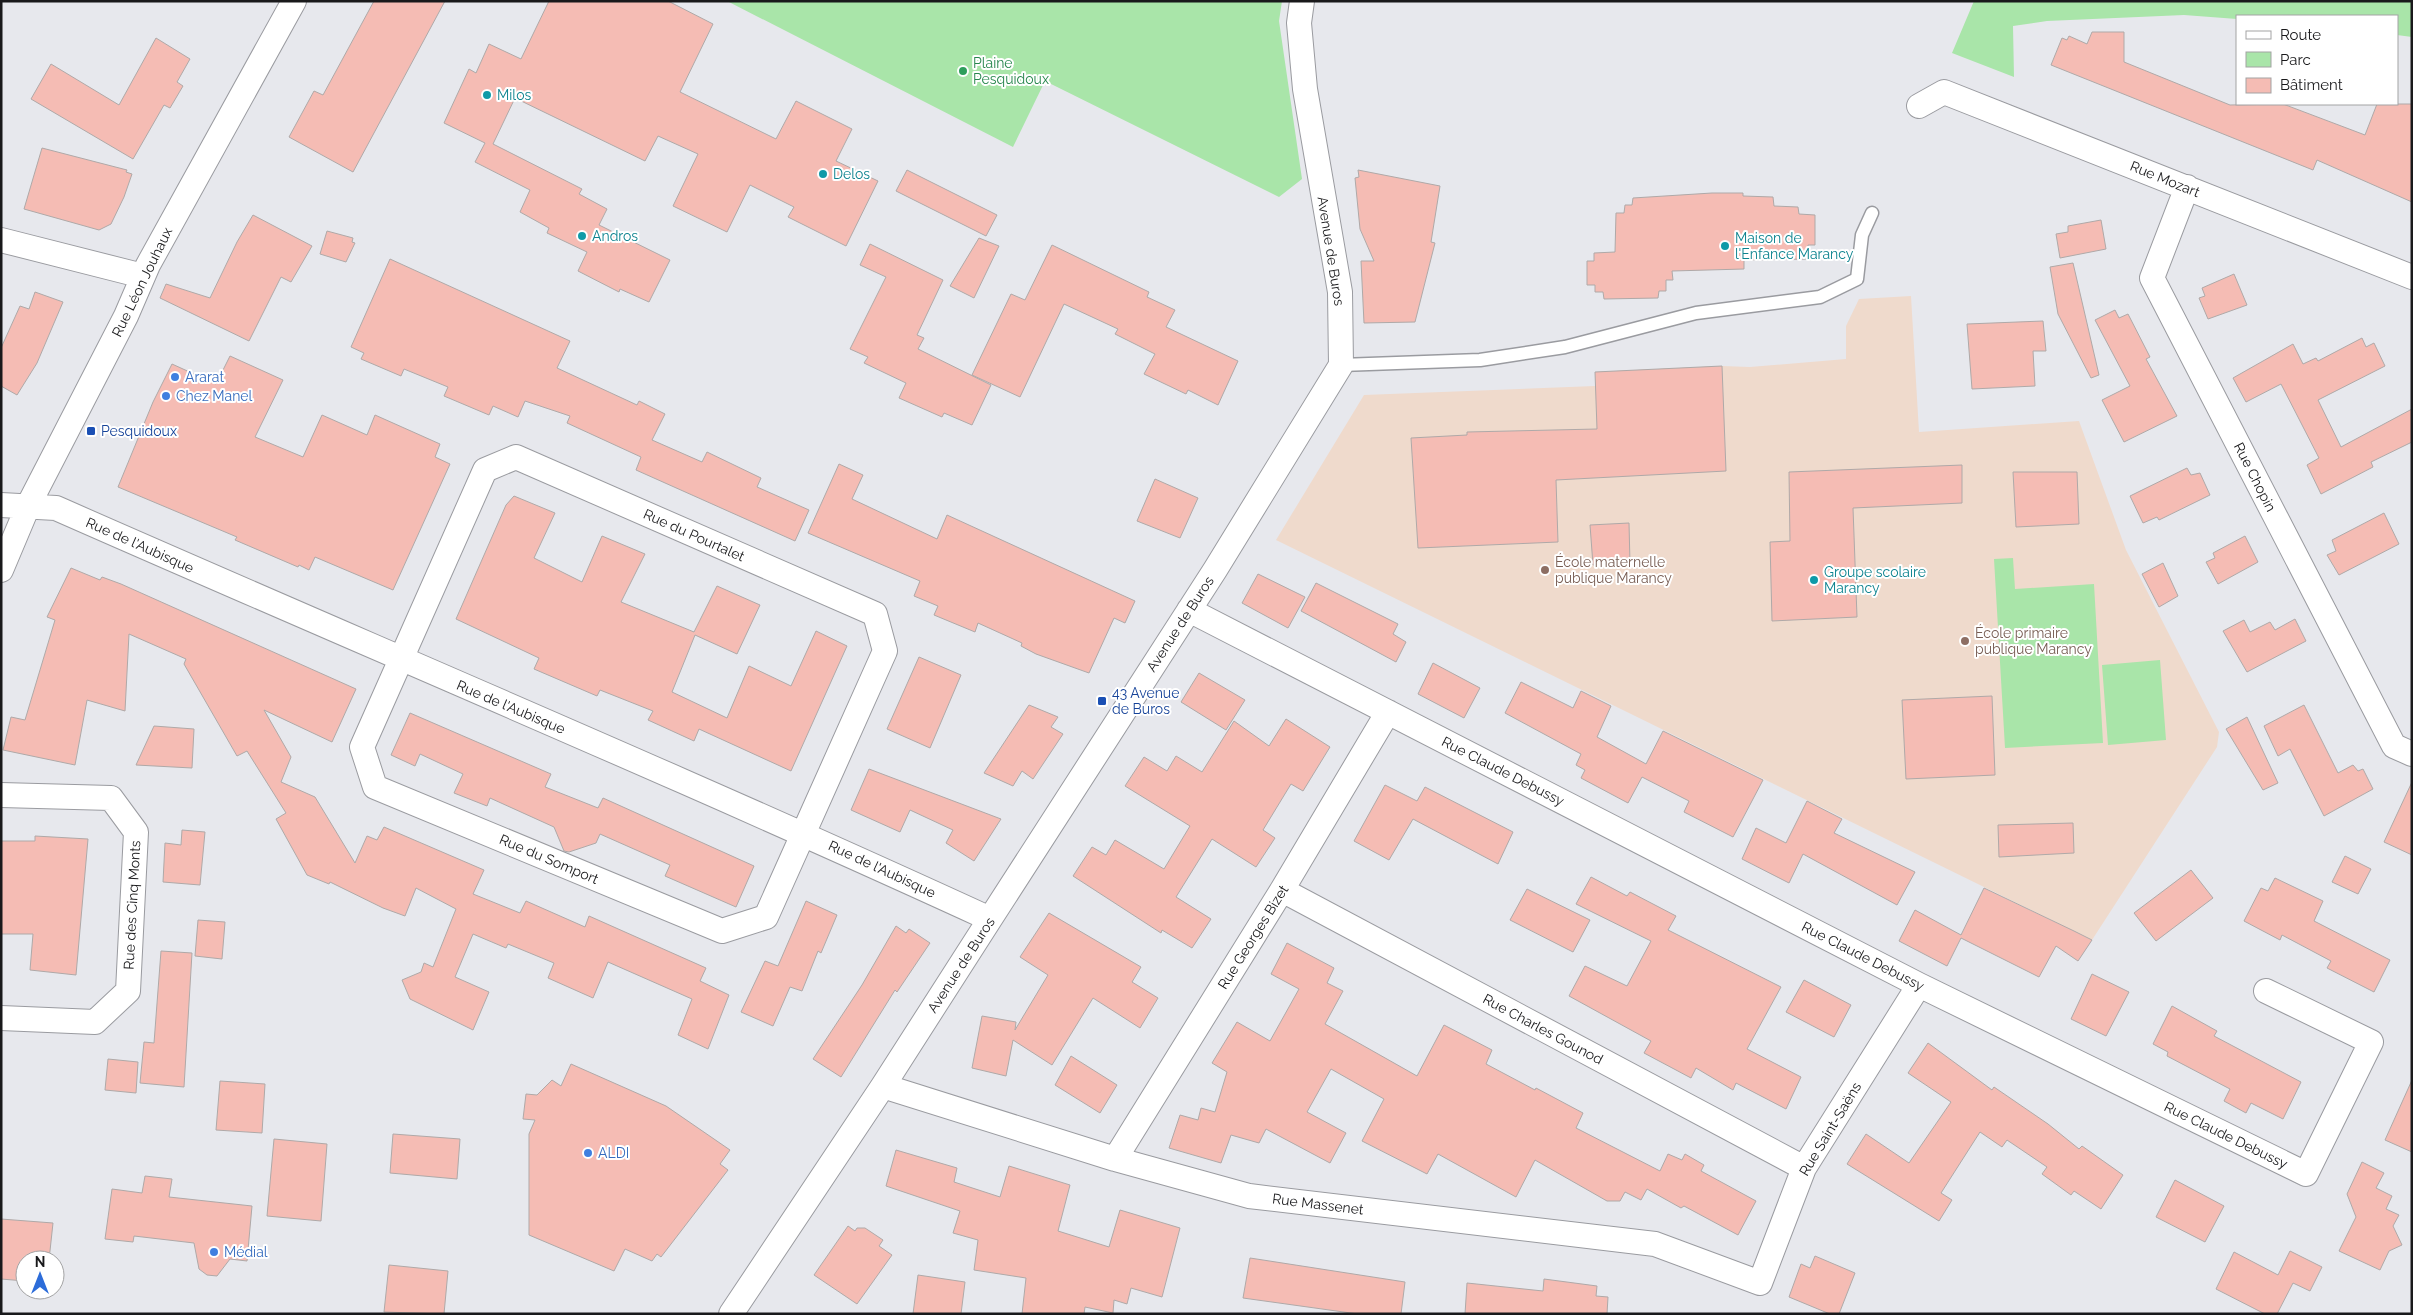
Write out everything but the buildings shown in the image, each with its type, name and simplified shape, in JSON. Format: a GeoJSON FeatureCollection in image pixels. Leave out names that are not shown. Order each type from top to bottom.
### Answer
{"type":"FeatureCollection","features":[{"type":"Feature","properties":{"kind":"street","name":"Rue Léon Jouhaux"},"geometry":{"type":"LineString","coordinates":[[1,570],[28,506],[126,316],[143,276],[294,1]]}},
{"type":"Feature","properties":{"kind":"street","name":"Avenue de Buros"},"geometry":{"type":"LineString","coordinates":[[731,1314],[883,1086],[990,920],[1189,610],[1341,365],[1340,292],[1305,88],[1299,23],[1302,1]]}},
{"type":"Feature","properties":{"kind":"street","name":"Rue Mozart"},"geometry":{"type":"LineString","coordinates":[[1919,106],[1944,92],[2412,278]]}},
{"type":"Feature","properties":{"kind":"street","name":"Rue Chopin"},"geometry":{"type":"LineString","coordinates":[[2187,187],[2152,278],[2394,746],[2412,754]]}},
{"type":"Feature","properties":{"kind":"street"},"geometry":{"type":"LineString","coordinates":[[1,240],[143,276]]}},
{"type":"Feature","properties":{"kind":"street","name":"Rue du Pourtalet"},"geometry":{"type":"LineString","coordinates":[[401,660],[485,470],[516,457],[875,614],[884,650],[803,833]]}},
{"type":"Feature","properties":{"kind":"street","name":"Rue de l'Aubisque"},"geometry":{"type":"LineString","coordinates":[[1,505],[56,508],[401,660],[803,833],[990,920]]}},
{"type":"Feature","properties":{"kind":"street","name":"Rue Claude Debussy"},"geometry":{"type":"LineString","coordinates":[[1189,610],[1919,985],[2306,1174],[2371,1042],[2266,991]]}},
{"type":"Feature","properties":{"kind":"street","name":"Rue du Somport"},"geometry":{"type":"LineString","coordinates":[[401,660],[362,747],[376,787],[722,931],[766,916],[803,833]]}},
{"type":"Feature","properties":{"kind":"street","name":"Rue Georges Bizet"},"geometry":{"type":"LineString","coordinates":[[1115,1159],[1282,890],[1388,712]]}},
{"type":"Feature","properties":{"kind":"street","name":"Rue des Cinq Monts"},"geometry":{"type":"LineString","coordinates":[[1,794],[111,798],[136,832],[128,991],[95,1022],[1,1018]]}},
{"type":"Feature","properties":{"kind":"street","name":"Rue Charles Gounod"},"geometry":{"type":"LineString","coordinates":[[1282,890],[1804,1168]]}},
{"type":"Feature","properties":{"kind":"street","name":"Rue Saint-Saëns"},"geometry":{"type":"LineString","coordinates":[[1760,1283],[1804,1168],[1919,985]]}},
{"type":"Feature","properties":{"kind":"street","name":"Rue Massenet"},"geometry":{"type":"LineString","coordinates":[[883,1086],[1115,1159],[1249,1196],[1655,1244],[1760,1283]]}},
{"type":"Feature","properties":{"kind":"lane"},"geometry":{"type":"LineString","coordinates":[[1341,365],[1480,360],[1564,347],[1696,313],[1820,296],[1857,279],[1862,235],[1872,214]]}},
{"type":"Feature","properties":{"kind":"shaded area","name":"École primaire publique Marancy"},"geometry":{"type":"Polygon","coordinates":[[[1911,296],[1919,432],[2079,421],[2126,550],[2219,732],[2217,747],[2092,940],[1276,540],[1364,395],[1595,386],[1595,372],[1722,366],[1750,367],[1846,359],[1846,326],[1859,299],[1911,296]]]}},
{"type":"Feature","properties":{"kind":"green space"},"geometry":{"type":"Polygon","coordinates":[[[727,1],[1282,1],[1279,21],[1302,179],[1279,197],[1045,81],[1013,147],[727,1]]]}},
{"type":"Feature","properties":{"kind":"green space"},"geometry":{"type":"Polygon","coordinates":[[[1974,1],[2412,1],[2412,37],[2398,35],[2398,15],[2236,15],[2236,19],[2184,15],[2047,21],[2013,26],[2014,77],[1952,53],[1974,1]]]}},
{"type":"Feature","properties":{"kind":"green space"},"geometry":{"type":"Polygon","coordinates":[[[2013,558],[2015,589],[2094,584],[2103,743],[2005,748],[1994,559],[2013,558]]]}},
{"type":"Feature","properties":{"kind":"green space"},"geometry":{"type":"Polygon","coordinates":[[[2160,660],[2166,740],[2108,745],[2102,665],[2160,660]]]}},
{"type":"Feature","properties":{"kind":"place","name":"Plaine Pesquidoux"},"geometry":{"type":"Point","coordinates":[963,71]}},
{"type":"Feature","properties":{"kind":"place","name":"Milos"},"geometry":{"type":"Point","coordinates":[487,95]}},
{"type":"Feature","properties":{"kind":"place","name":"Delos"},"geometry":{"type":"Point","coordinates":[823,174]}},
{"type":"Feature","properties":{"kind":"place","name":"Andros"},"geometry":{"type":"Point","coordinates":[582,236]}},
{"type":"Feature","properties":{"kind":"place","name":"Maison de l'Enfance Marancy"},"geometry":{"type":"Point","coordinates":[1725,246]}},
{"type":"Feature","properties":{"kind":"place","name":"Ararat"},"geometry":{"type":"Point","coordinates":[175,377]}},
{"type":"Feature","properties":{"kind":"place","name":"Chez Manel"},"geometry":{"type":"Point","coordinates":[166,396]}},
{"type":"Feature","properties":{"kind":"place","name":"Pesquidoux"},"geometry":{"type":"Point","coordinates":[91,431]}},
{"type":"Feature","properties":{"kind":"place","name":"École maternelle publique Marancy"},"geometry":{"type":"Point","coordinates":[1545,570]}},
{"type":"Feature","properties":{"kind":"place","name":"Groupe scolaire Marancy"},"geometry":{"type":"Point","coordinates":[1814,580]}},
{"type":"Feature","properties":{"kind":"place","name":"École primaire publique Marancy"},"geometry":{"type":"Point","coordinates":[1965,641]}},
{"type":"Feature","properties":{"kind":"place","name":"43 Avenue de Buros"},"geometry":{"type":"Point","coordinates":[1102,701]}},
{"type":"Feature","properties":{"kind":"place","name":"ALDI"},"geometry":{"type":"Point","coordinates":[588,1153]}},
{"type":"Feature","properties":{"kind":"place","name":"Médial"},"geometry":{"type":"Point","coordinates":[214,1252]}}]}
